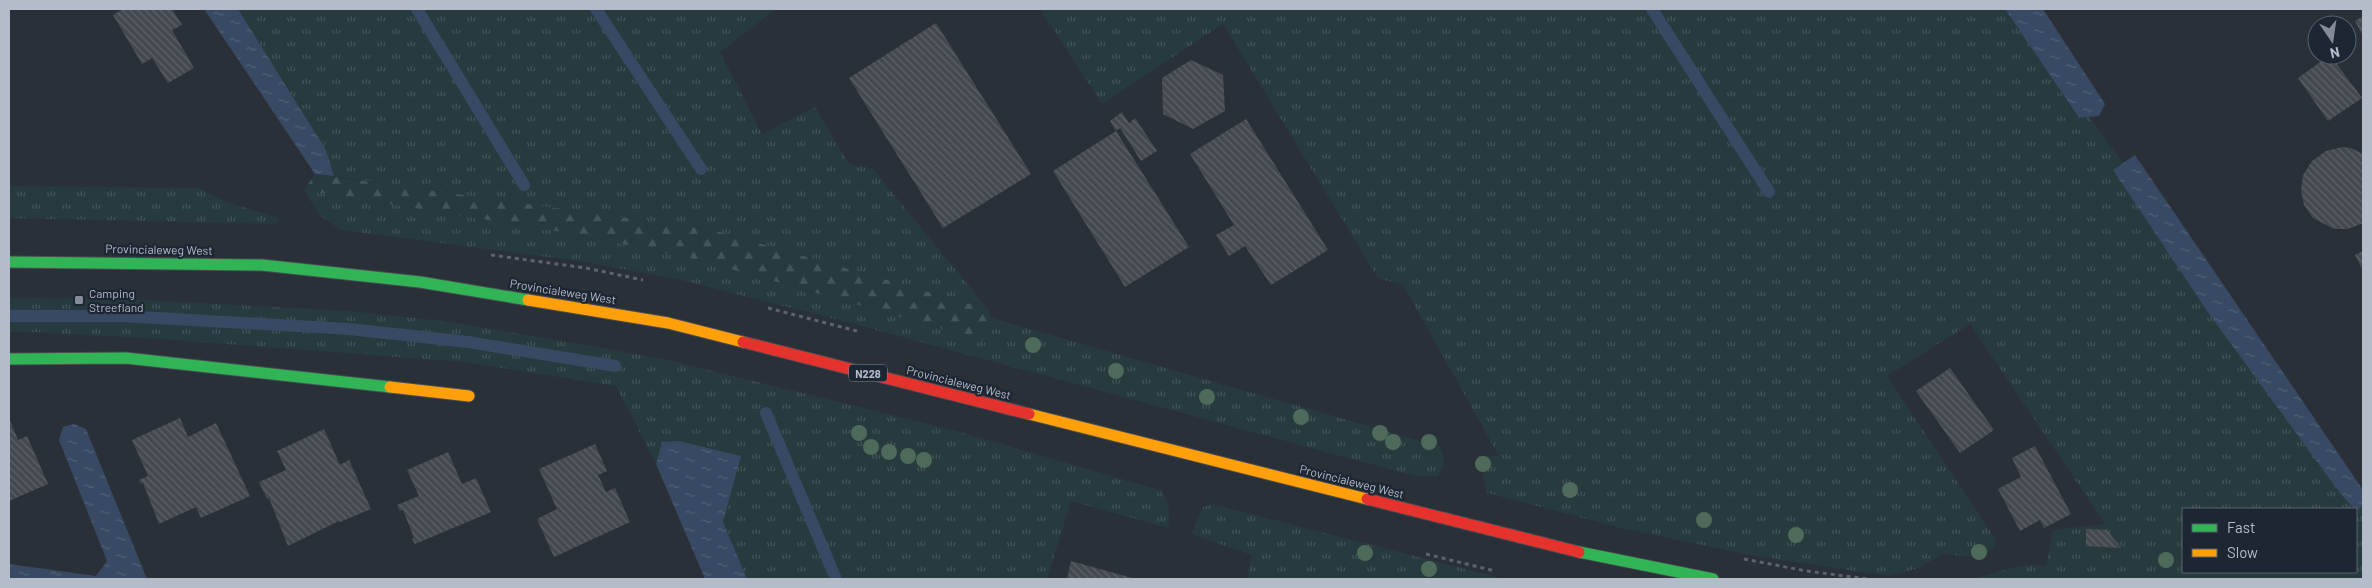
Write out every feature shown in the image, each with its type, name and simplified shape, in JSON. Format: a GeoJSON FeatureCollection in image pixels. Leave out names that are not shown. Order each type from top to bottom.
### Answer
{"type":"FeatureCollection","features":[{"type":"Feature","properties":{"kind":"main road","name":"Provincialeweg West"},"geometry":{"type":"LineString","coordinates":[[9,262],[262,265],[420,282],[668,322],[1582,554],[1713,579]]}},
{"type":"Feature","properties":{"kind":"main road"},"geometry":{"type":"LineString","coordinates":[[9,359],[126,358],[469,396]]}},
{"type":"Feature","properties":{"kind":"path"},"geometry":{"type":"LineString","coordinates":[[1417,551],[1500,572]]}},
{"type":"Feature","properties":{"kind":"green space"},"geometry":{"type":"Polygon","coordinates":[[[238,9],[776,9],[720,52],[762,134],[815,107],[849,164],[873,169],[988,309],[713,230],[581,213],[334,176],[326,150],[238,9]]]}},
{"type":"Feature","properties":{"kind":"green space"},"geometry":{"type":"Polygon","coordinates":[[[1040,9],[2005,9],[2078,118],[2089,117],[2123,163],[2113,170],[2207,311],[2352,508],[2182,508],[2182,573],[2357,573],[2357,510],[2362,507],[2363,579],[1974,579],[2018,566],[2046,565],[2053,530],[2105,524],[1970,324],[1887,376],[1994,537],[1996,545],[1982,558],[1943,554],[1919,568],[1889,576],[1750,555],[1621,528],[1487,493],[1479,456],[1499,456],[1403,285],[1378,278],[1223,24],[1102,104],[1040,9]]]}},
{"type":"Feature","properties":{"kind":"green space"},"geometry":{"type":"Polygon","coordinates":[[[315,174],[713,230],[988,309],[992,318],[989,342],[699,260],[575,234],[304,190],[315,174]]]}},
{"type":"Feature","properties":{"kind":"green space"},"geometry":{"type":"Polygon","coordinates":[[[9,186],[199,188],[224,201],[279,218],[276,224],[9,218],[9,186]]]}},
{"type":"Feature","properties":{"kind":"green space"},"geometry":{"type":"Polygon","coordinates":[[[304,190],[575,234],[699,260],[988,342],[992,318],[1441,447],[1444,465],[1438,476],[1415,476],[832,318],[681,280],[586,262],[341,230],[319,215],[304,190]]]}},
{"type":"Feature","properties":{"kind":"green space"},"geometry":{"type":"Polygon","coordinates":[[[9,298],[123,299],[349,311],[452,322],[664,359],[957,431],[1160,490],[1166,499],[1168,508],[1168,528],[1071,501],[1047,579],[836,579],[780,445],[832,579],[747,579],[723,522],[740,456],[662,442],[656,464],[616,386],[464,362],[147,338],[9,331],[9,298]]]}},
{"type":"Feature","properties":{"kind":"green space"},"geometry":{"type":"Polygon","coordinates":[[[1211,504],[1505,579],[1247,579],[1252,555],[1191,534],[1202,508],[1211,504]]]}},
{"type":"Feature","properties":{"kind":"water"},"geometry":{"type":"Polygon","coordinates":[[[204,9],[238,9],[326,150],[334,176],[315,174],[204,9]]]}},
{"type":"Feature","properties":{"kind":"water"},"geometry":{"type":"Polygon","coordinates":[[[2005,9],[2043,9],[2105,104],[2099,116],[2079,118],[2005,9]]]}},
{"type":"Feature","properties":{"kind":"water"},"geometry":{"type":"Polygon","coordinates":[[[2135,155],[2363,490],[2363,506],[2357,510],[2357,508],[2353,508],[2339,492],[2207,311],[2113,170],[2135,155]]]}},
{"type":"Feature","properties":{"kind":"water"},"geometry":{"type":"Polygon","coordinates":[[[74,424],[86,429],[147,579],[9,579],[9,564],[96,576],[107,561],[59,440],[63,427],[74,424]]]}},
{"type":"Feature","properties":{"kind":"water"},"geometry":{"type":"Polygon","coordinates":[[[678,441],[741,456],[723,522],[747,579],[705,579],[656,464],[662,442],[678,441]]]}},
{"type":"Feature","properties":{"kind":"building"},"geometry":{"type":"Polygon","coordinates":[[[123,9],[172,9],[182,25],[172,30],[194,68],[168,83],[152,58],[142,64],[113,15],[123,9]]]}},
{"type":"Feature","properties":{"kind":"building"},"geometry":{"type":"Polygon","coordinates":[[[2363,16],[2363,36],[2357,25],[2357,20],[2363,16]]]}},
{"type":"Feature","properties":{"kind":"building"},"geometry":{"type":"Polygon","coordinates":[[[936,23],[1031,174],[943,228],[849,78],[936,23]]]}},
{"type":"Feature","properties":{"kind":"building"},"geometry":{"type":"Polygon","coordinates":[[[1191,60],[1223,75],[1225,111],[1193,129],[1163,114],[1162,78],[1191,60]]]}},
{"type":"Feature","properties":{"kind":"building"},"geometry":{"type":"Polygon","coordinates":[[[2316,65],[2337,65],[2362,98],[2328,121],[2298,78],[2316,65]]]}},
{"type":"Feature","properties":{"kind":"building"},"geometry":{"type":"Polygon","coordinates":[[[1122,112],[1129,123],[1135,118],[1157,151],[1141,161],[1120,128],[1116,131],[1110,121],[1122,112]]]}},
{"type":"Feature","properties":{"kind":"building"},"geometry":{"type":"Polygon","coordinates":[[[1246,119],[1328,250],[1271,285],[1245,246],[1229,256],[1216,235],[1234,225],[1190,154],[1246,119]]]}},
{"type":"Feature","properties":{"kind":"building"},"geometry":{"type":"Polygon","coordinates":[[[1116,131],[1189,247],[1125,287],[1053,171],[1116,131]]]}},
{"type":"Feature","properties":{"kind":"building"},"geometry":{"type":"Polygon","coordinates":[[[2342,147],[2351,148],[2363,154],[2363,223],[2348,229],[2332,228],[2313,218],[2304,205],[2301,190],[2303,175],[2312,161],[2326,151],[2342,147]]]}},
{"type":"Feature","properties":{"kind":"building"},"geometry":{"type":"Polygon","coordinates":[[[2363,251],[2363,271],[2355,255],[2363,251]]]}},
{"type":"Feature","properties":{"kind":"building"},"geometry":{"type":"Polygon","coordinates":[[[1950,368],[1994,430],[1960,453],[1916,391],[1950,368]]]}},
{"type":"Feature","properties":{"kind":"building"},"geometry":{"type":"Polygon","coordinates":[[[9,418],[18,440],[27,436],[48,484],[9,501],[9,418]]]}},
{"type":"Feature","properties":{"kind":"building"},"geometry":{"type":"Polygon","coordinates":[[[180,418],[188,437],[216,423],[250,496],[201,518],[196,507],[159,524],[143,483],[141,484],[139,480],[148,476],[132,440],[180,418]]]}},
{"type":"Feature","properties":{"kind":"building"},"geometry":{"type":"Polygon","coordinates":[[[324,429],[340,465],[349,460],[371,509],[339,521],[288,546],[269,498],[267,499],[259,482],[286,470],[277,451],[324,429]]]}},
{"type":"Feature","properties":{"kind":"building"},"geometry":{"type":"Polygon","coordinates":[[[595,444],[607,471],[598,475],[606,492],[615,488],[630,522],[554,557],[537,519],[557,509],[539,469],[595,444]]]}},
{"type":"Feature","properties":{"kind":"building"},"geometry":{"type":"Polygon","coordinates":[[[2035,446],[2071,514],[2044,528],[2040,520],[2020,531],[1998,489],[2021,477],[2012,458],[2035,446]]]}},
{"type":"Feature","properties":{"kind":"building"},"geometry":{"type":"Polygon","coordinates":[[[448,452],[462,484],[476,478],[491,512],[415,544],[403,510],[400,511],[397,505],[419,496],[407,470],[448,452]]]}},
{"type":"Feature","properties":{"kind":"building"},"geometry":{"type":"Polygon","coordinates":[[[2086,529],[2107,530],[2121,548],[2086,546],[2086,529]]]}},
{"type":"Feature","properties":{"kind":"building"},"geometry":{"type":"Polygon","coordinates":[[[1071,561],[1136,579],[1067,579],[1071,561]]]}},
{"type":"Feature","properties":{"kind":"waterway"},"geometry":{"type":"LineString","coordinates":[[417,9],[524,185]]}},
{"type":"Feature","properties":{"kind":"waterway"},"geometry":{"type":"LineString","coordinates":[[596,9],[701,169]]}},
{"type":"Feature","properties":{"kind":"waterway"},"geometry":{"type":"LineString","coordinates":[[1652,9],[1769,192]]}},
{"type":"Feature","properties":{"kind":"waterway"},"geometry":{"type":"LineString","coordinates":[[9,316],[122,316],[349,329],[468,342],[615,366]]}},
{"type":"Feature","properties":{"kind":"waterway"},"geometry":{"type":"LineString","coordinates":[[766,413],[836,579]]}},
{"type":"Feature","properties":{"kind":"traffic: fast"},"geometry":{"type":"LineString","coordinates":[[9,262],[262,265],[420,282],[528,300]]}},
{"type":"Feature","properties":{"kind":"traffic: fast"},"geometry":{"type":"LineString","coordinates":[[9,359],[126,358],[390,387]]}},
{"type":"Feature","properties":{"kind":"traffic: fast"},"geometry":{"type":"LineString","coordinates":[[1579,552],[1713,579]]}},
{"type":"Feature","properties":{"kind":"traffic: slow"},"geometry":{"type":"LineString","coordinates":[[528,300],[668,323],[743,342]]}},
{"type":"Feature","properties":{"kind":"traffic: slow"},"geometry":{"type":"LineString","coordinates":[[390,387],[469,396]]}},
{"type":"Feature","properties":{"kind":"traffic: slow"},"geometry":{"type":"LineString","coordinates":[[1029,414],[1367,499]]}},
{"type":"Feature","properties":{"kind":"traffic: jam"},"geometry":{"type":"LineString","coordinates":[[743,342],[1029,414]]}},
{"type":"Feature","properties":{"kind":"traffic: jam"},"geometry":{"type":"LineString","coordinates":[[1367,499],[1579,552]]}},
{"type":"Feature","properties":{"kind":"place","name":"Camping Streefland"},"geometry":{"type":"Point","coordinates":[79,300]}}]}
